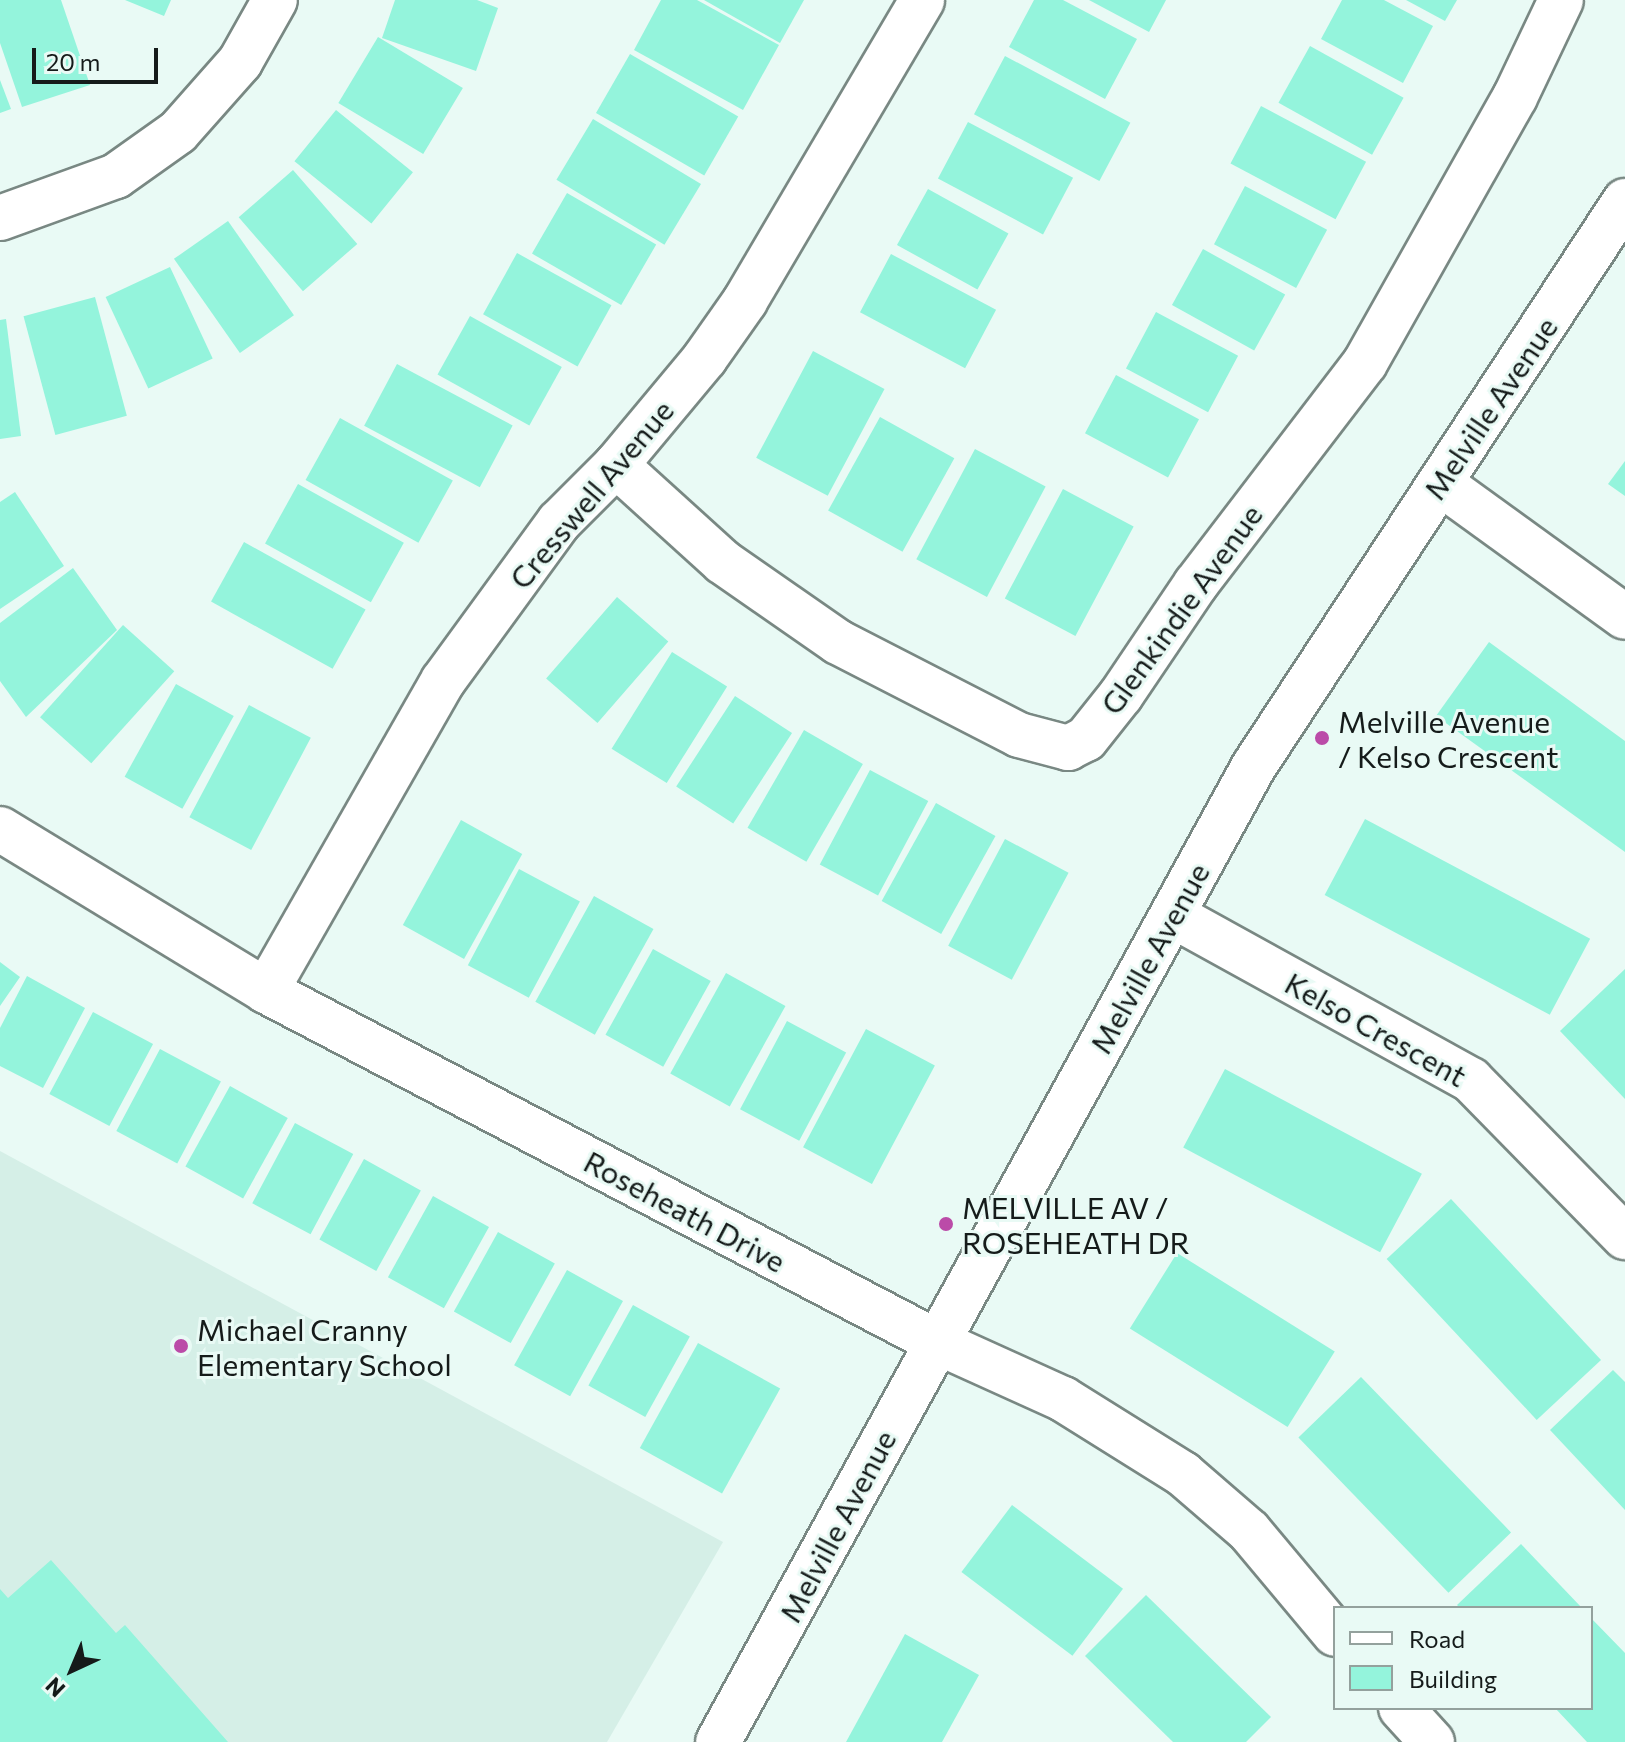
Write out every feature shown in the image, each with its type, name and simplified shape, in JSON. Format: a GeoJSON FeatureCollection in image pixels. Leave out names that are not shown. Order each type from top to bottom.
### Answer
{"type":"FeatureCollection","features":[{"type":"Feature","properties":{"kind":"street"},"geometry":{"type":"LineString","coordinates":[[0,218],[116,176],[178,132],[240,62],[275,0]]}},
{"type":"Feature","properties":{"kind":"street","name":"Cresswell Avenue"},"geometry":{"type":"LineString","coordinates":[[266,991],[443,681],[559,522],[616,465],[745,301],[922,0]]}},
{"type":"Feature","properties":{"kind":"street","name":"Glenkindie Avenue"},"geometry":{"type":"LineString","coordinates":[[616,465],[723,562],[838,642],[1019,735],[1068,748],[1086,739],[1121,695],[1196,584],[1365,363],[1515,97],[1561,0]]}},
{"type":"Feature","properties":{"kind":"street","name":"Melville Avenue"},"geometry":{"type":"LineString","coordinates":[[718,1742],[935,1341],[1174,916],[1254,766],[1625,201]]}},
{"type":"Feature","properties":{"kind":"street"},"geometry":{"type":"LineString","coordinates":[[1440,483],[1625,617]]}},
{"type":"Feature","properties":{"kind":"street","name":"Roseheath Drive"},"geometry":{"type":"LineString","coordinates":[[0,829],[266,991],[935,1341],[1063,1399],[1183,1474],[1249,1531],[1333,1632]]}},
{"type":"Feature","properties":{"kind":"street","name":"Kelso Crescent"},"geometry":{"type":"LineString","coordinates":[[1174,916],[1471,1080],[1625,1237]]}},
{"type":"Feature","properties":{"kind":"street"},"geometry":{"type":"LineString","coordinates":[[1403,1710],[1432,1742]]}},
{"type":"Feature","properties":{"kind":"shaded area","name":"Michael Cranny Elementary School"},"geometry":{"type":"Polygon","coordinates":[[[0,1151],[723,1542],[607,1742],[0,1742],[0,1151]]]}},
{"type":"Feature","properties":{"kind":"building"},"geometry":{"type":"Polygon","coordinates":[[[0,0],[61,0],[90,85],[22,107],[0,43],[0,0]]]}},
{"type":"Feature","properties":{"kind":"building"},"geometry":{"type":"Polygon","coordinates":[[[125,0],[171,0],[164,16],[125,0]]]}},
{"type":"Feature","properties":{"kind":"building"},"geometry":{"type":"Polygon","coordinates":[[[395,0],[477,0],[498,8],[476,71],[382,38],[395,0]]]}},
{"type":"Feature","properties":{"kind":"building"},"geometry":{"type":"Polygon","coordinates":[[[661,0],[697,0],[779,45],[743,110],[634,50],[661,0]]]}},
{"type":"Feature","properties":{"kind":"building"},"geometry":{"type":"Polygon","coordinates":[[[704,0],[804,0],[780,43],[704,0]]]}},
{"type":"Feature","properties":{"kind":"building"},"geometry":{"type":"Polygon","coordinates":[[[1034,0],[1063,0],[1137,39],[1105,99],[1009,47],[1034,0]]]}},
{"type":"Feature","properties":{"kind":"building"},"geometry":{"type":"Polygon","coordinates":[[[1089,0],[1166,0],[1149,32],[1089,0]]]}},
{"type":"Feature","properties":{"kind":"building"},"geometry":{"type":"Polygon","coordinates":[[[1342,0],[1384,0],[1433,26],[1403,83],[1321,39],[1342,0]]]}},
{"type":"Feature","properties":{"kind":"building"},"geometry":{"type":"Polygon","coordinates":[[[1406,0],[1457,0],[1445,21],[1406,0]]]}},
{"type":"Feature","properties":{"kind":"building"},"geometry":{"type":"Polygon","coordinates":[[[378,37],[463,88],[423,154],[338,103],[378,37]]]}},
{"type":"Feature","properties":{"kind":"building"},"geometry":{"type":"Polygon","coordinates":[[[1310,46],[1404,98],[1372,155],[1278,103],[1310,46]]]}},
{"type":"Feature","properties":{"kind":"building"},"geometry":{"type":"Polygon","coordinates":[[[630,54],[738,116],[704,175],[596,113],[630,54]]]}},
{"type":"Feature","properties":{"kind":"building"},"geometry":{"type":"Polygon","coordinates":[[[1005,56],[1130,123],[1099,181],[974,114],[1005,56]]]}},
{"type":"Feature","properties":{"kind":"building"},"geometry":{"type":"Polygon","coordinates":[[[0,80],[11,109],[0,113],[0,80]]]}},
{"type":"Feature","properties":{"kind":"building"},"geometry":{"type":"Polygon","coordinates":[[[1261,106],[1366,162],[1336,219],[1230,163],[1261,106]]]}},
{"type":"Feature","properties":{"kind":"building"},"geometry":{"type":"Polygon","coordinates":[[[336,110],[413,172],[371,224],[294,161],[336,110]]]}},
{"type":"Feature","properties":{"kind":"building"},"geometry":{"type":"Polygon","coordinates":[[[593,119],[701,184],[664,245],[556,180],[593,119]]]}},
{"type":"Feature","properties":{"kind":"building"},"geometry":{"type":"Polygon","coordinates":[[[968,122],[1073,178],[1043,234],[938,179],[968,122]]]}},
{"type":"Feature","properties":{"kind":"building"},"geometry":{"type":"Polygon","coordinates":[[[293,170],[357,244],[303,291],[239,217],[293,170]]]}},
{"type":"Feature","properties":{"kind":"building"},"geometry":{"type":"Polygon","coordinates":[[[1245,186],[1327,230],[1296,288],[1214,244],[1245,186]]]}},
{"type":"Feature","properties":{"kind":"building"},"geometry":{"type":"Polygon","coordinates":[[[928,189],[1008,234],[977,290],[897,245],[928,189]]]}},
{"type":"Feature","properties":{"kind":"building"},"geometry":{"type":"Polygon","coordinates":[[[567,193],[656,244],[621,305],[532,254],[567,193]]]}},
{"type":"Feature","properties":{"kind":"building"},"geometry":{"type":"Polygon","coordinates":[[[228,221],[294,315],[240,353],[174,259],[228,221]]]}},
{"type":"Feature","properties":{"kind":"building"},"geometry":{"type":"Polygon","coordinates":[[[1203,249],[1285,295],[1254,351],[1172,305],[1203,249]]]}},
{"type":"Feature","properties":{"kind":"building"},"geometry":{"type":"Polygon","coordinates":[[[517,253],[611,305],[578,367],[483,314],[517,253]]]}},
{"type":"Feature","properties":{"kind":"building"},"geometry":{"type":"Polygon","coordinates":[[[891,254],[996,310],[965,368],[860,312],[891,254]]]}},
{"type":"Feature","properties":{"kind":"building"},"geometry":{"type":"Polygon","coordinates":[[[170,267],[213,359],[148,389],[106,297],[170,267]]]}},
{"type":"Feature","properties":{"kind":"building"},"geometry":{"type":"Polygon","coordinates":[[[95,297],[127,416],[55,435],[24,316],[95,297]]]}},
{"type":"Feature","properties":{"kind":"building"},"geometry":{"type":"Polygon","coordinates":[[[1156,312],[1238,356],[1208,412],[1126,369],[1156,312]]]}},
{"type":"Feature","properties":{"kind":"building"},"geometry":{"type":"Polygon","coordinates":[[[470,316],[562,367],[529,426],[438,375],[470,316]]]}},
{"type":"Feature","properties":{"kind":"building"},"geometry":{"type":"Polygon","coordinates":[[[6,319],[21,436],[0,439],[0,320],[6,319]]]}},
{"type":"Feature","properties":{"kind":"building"},"geometry":{"type":"Polygon","coordinates":[[[813,351],[885,389],[828,496],[756,458],[813,351]]]}},
{"type":"Feature","properties":{"kind":"building"},"geometry":{"type":"Polygon","coordinates":[[[397,364],[513,426],[480,487],[364,426],[397,364]]]}},
{"type":"Feature","properties":{"kind":"building"},"geometry":{"type":"Polygon","coordinates":[[[1116,375],[1199,419],[1168,477],[1085,433],[1116,375]]]}},
{"type":"Feature","properties":{"kind":"building"},"geometry":{"type":"Polygon","coordinates":[[[880,417],[954,458],[902,552],[828,511],[880,417]]]}},
{"type":"Feature","properties":{"kind":"building"},"geometry":{"type":"Polygon","coordinates":[[[340,418],[453,481],[418,543],[306,480],[340,418]]]}},
{"type":"Feature","properties":{"kind":"building"},"geometry":{"type":"Polygon","coordinates":[[[975,449],[1046,487],[987,597],[916,559],[975,449]]]}},
{"type":"Feature","properties":{"kind":"building"},"geometry":{"type":"Polygon","coordinates":[[[1625,461],[1625,496],[1608,484],[1625,461]]]}},
{"type":"Feature","properties":{"kind":"building"},"geometry":{"type":"Polygon","coordinates":[[[298,484],[404,543],[371,602],[265,543],[298,484]]]}},
{"type":"Feature","properties":{"kind":"building"},"geometry":{"type":"Polygon","coordinates":[[[1063,489],[1134,527],[1075,636],[1005,598],[1063,489]]]}},
{"type":"Feature","properties":{"kind":"building"},"geometry":{"type":"Polygon","coordinates":[[[15,492],[64,566],[0,609],[0,502],[15,492]]]}},
{"type":"Feature","properties":{"kind":"building"},"geometry":{"type":"Polygon","coordinates":[[[244,542],[366,609],[333,669],[211,601],[244,542]]]}},
{"type":"Feature","properties":{"kind":"building"},"geometry":{"type":"Polygon","coordinates":[[[73,568],[117,630],[26,717],[0,681],[0,623],[73,568]]]}},
{"type":"Feature","properties":{"kind":"building"},"geometry":{"type":"Polygon","coordinates":[[[617,597],[668,642],[597,723],[546,679],[617,597]]]}},
{"type":"Feature","properties":{"kind":"building"},"geometry":{"type":"Polygon","coordinates":[[[123,625],[174,671],[91,763],[40,717],[123,625]]]}},
{"type":"Feature","properties":{"kind":"building"},"geometry":{"type":"Polygon","coordinates":[[[1489,642],[1625,741],[1625,852],[1436,716],[1489,642]]]}},
{"type":"Feature","properties":{"kind":"building"},"geometry":{"type":"Polygon","coordinates":[[[672,652],[727,686],[667,783],[612,749],[672,652]]]}},
{"type":"Feature","properties":{"kind":"building"},"geometry":{"type":"Polygon","coordinates":[[[176,684],[234,716],[182,809],[125,777],[176,684]]]}},
{"type":"Feature","properties":{"kind":"building"},"geometry":{"type":"Polygon","coordinates":[[[735,696],[792,733],[733,824],[676,787],[735,696]]]}},
{"type":"Feature","properties":{"kind":"building"},"geometry":{"type":"Polygon","coordinates":[[[249,705],[311,738],[251,850],[189,817],[249,705]]]}},
{"type":"Feature","properties":{"kind":"building"},"geometry":{"type":"Polygon","coordinates":[[[804,730],[863,764],[806,862],[748,828],[804,730]]]}},
{"type":"Feature","properties":{"kind":"building"},"geometry":{"type":"Polygon","coordinates":[[[870,770],[928,801],[878,895],[820,864],[870,770]]]}},
{"type":"Feature","properties":{"kind":"building"},"geometry":{"type":"Polygon","coordinates":[[[936,803],[995,836],[941,934],[882,901],[936,803]]]}},
{"type":"Feature","properties":{"kind":"building"},"geometry":{"type":"Polygon","coordinates":[[[1365,819],[1590,939],[1550,1015],[1325,895],[1365,819]]]}},
{"type":"Feature","properties":{"kind":"building"},"geometry":{"type":"Polygon","coordinates":[[[461,820],[522,854],[464,959],[403,925],[461,820]]]}},
{"type":"Feature","properties":{"kind":"building"},"geometry":{"type":"Polygon","coordinates":[[[1005,839],[1069,873],[1012,980],[948,946],[1005,839]]]}},
{"type":"Feature","properties":{"kind":"building"},"geometry":{"type":"Polygon","coordinates":[[[519,869],[580,901],[529,998],[468,965],[519,869]]]}},
{"type":"Feature","properties":{"kind":"building"},"geometry":{"type":"Polygon","coordinates":[[[594,896],[653,929],[595,1035],[535,1002],[594,896]]]}},
{"type":"Feature","properties":{"kind":"building"},"geometry":{"type":"Polygon","coordinates":[[[653,949],[711,981],[663,1067],[605,1035],[653,949]]]}},
{"type":"Feature","properties":{"kind":"building"},"geometry":{"type":"Polygon","coordinates":[[[0,962],[20,977],[0,1006],[0,962]]]}},
{"type":"Feature","properties":{"kind":"building"},"geometry":{"type":"Polygon","coordinates":[[[1625,969],[1625,1099],[1560,1031],[1625,969]]]}},
{"type":"Feature","properties":{"kind":"building"},"geometry":{"type":"Polygon","coordinates":[[[726,973],[785,1006],[730,1107],[670,1074],[726,973]]]}},
{"type":"Feature","properties":{"kind":"building"},"geometry":{"type":"Polygon","coordinates":[[[27,976],[85,1008],[43,1088],[0,1066],[0,1028],[27,976]]]}},
{"type":"Feature","properties":{"kind":"building"},"geometry":{"type":"Polygon","coordinates":[[[93,1012],[153,1044],[109,1126],[49,1094],[93,1012]]]}},
{"type":"Feature","properties":{"kind":"building"},"geometry":{"type":"Polygon","coordinates":[[[787,1021],[846,1052],[799,1141],[740,1109],[787,1021]]]}},
{"type":"Feature","properties":{"kind":"building"},"geometry":{"type":"Polygon","coordinates":[[[866,1029],[935,1066],[872,1184],[803,1147],[866,1029]]]}},
{"type":"Feature","properties":{"kind":"building"},"geometry":{"type":"Polygon","coordinates":[[[160,1049],[221,1081],[177,1164],[116,1131],[160,1049]]]}},
{"type":"Feature","properties":{"kind":"building"},"geometry":{"type":"Polygon","coordinates":[[[1225,1069],[1422,1174],[1380,1252],[1183,1148],[1225,1069]]]}},
{"type":"Feature","properties":{"kind":"building"},"geometry":{"type":"Polygon","coordinates":[[[230,1086],[288,1118],[243,1198],[185,1166],[230,1086]]]}},
{"type":"Feature","properties":{"kind":"building"},"geometry":{"type":"Polygon","coordinates":[[[295,1123],[353,1154],[311,1234],[252,1203],[295,1123]]]}},
{"type":"Feature","properties":{"kind":"building"},"geometry":{"type":"Polygon","coordinates":[[[364,1159],[421,1191],[376,1271],[319,1239],[364,1159]]]}},
{"type":"Feature","properties":{"kind":"building"},"geometry":{"type":"Polygon","coordinates":[[[433,1196],[489,1227],[444,1308],[388,1277],[433,1196]]]}},
{"type":"Feature","properties":{"kind":"building"},"geometry":{"type":"Polygon","coordinates":[[[1451,1199],[1601,1360],[1537,1420],[1387,1259],[1451,1199]]]}},
{"type":"Feature","properties":{"kind":"building"},"geometry":{"type":"Polygon","coordinates":[[[498,1232],[555,1264],[511,1343],[454,1312],[498,1232]]]}},
{"type":"Feature","properties":{"kind":"building"},"geometry":{"type":"Polygon","coordinates":[[[1177,1253],[1335,1352],[1288,1427],[1130,1328],[1177,1253]]]}},
{"type":"Feature","properties":{"kind":"building"},"geometry":{"type":"Polygon","coordinates":[[[567,1270],[623,1301],[570,1396],[514,1365],[567,1270]]]}},
{"type":"Feature","properties":{"kind":"building"},"geometry":{"type":"Polygon","coordinates":[[[633,1305],[690,1337],[645,1417],[588,1385],[633,1305]]]}},
{"type":"Feature","properties":{"kind":"building"},"geometry":{"type":"Polygon","coordinates":[[[698,1343],[780,1389],[722,1494],[640,1448],[698,1343]]]}},
{"type":"Feature","properties":{"kind":"building"},"geometry":{"type":"Polygon","coordinates":[[[1613,1370],[1625,1382],[1625,1510],[1550,1430],[1613,1370]]]}},
{"type":"Feature","properties":{"kind":"building"},"geometry":{"type":"Polygon","coordinates":[[[1361,1377],[1511,1532],[1448,1593],[1298,1437],[1361,1377]]]}},
{"type":"Feature","properties":{"kind":"building"},"geometry":{"type":"Polygon","coordinates":[[[1012,1505],[1123,1589],[1072,1656],[961,1572],[1012,1505]]]}},
{"type":"Feature","properties":{"kind":"building"},"geometry":{"type":"Polygon","coordinates":[[[1521,1544],[1580,1606],[1458,1606],[1521,1544]]]}},
{"type":"Feature","properties":{"kind":"building"},"geometry":{"type":"Polygon","coordinates":[[[51,1560],[116,1633],[125,1625],[228,1742],[0,1742],[0,1589],[8,1598],[51,1560]]]}},
{"type":"Feature","properties":{"kind":"building"},"geometry":{"type":"Polygon","coordinates":[[[1146,1595],[1271,1717],[1246,1742],[1173,1742],[1085,1656],[1146,1595]]]}},
{"type":"Feature","properties":{"kind":"building"},"geometry":{"type":"Polygon","coordinates":[[[1593,1620],[1625,1653],[1625,1742],[1587,1742],[1557,1710],[1593,1710],[1593,1620]]]}},
{"type":"Feature","properties":{"kind":"building"},"geometry":{"type":"Polygon","coordinates":[[[905,1634],[979,1675],[942,1742],[846,1742],[905,1634]]]}},
{"type":"Feature","properties":{"kind":"place","name":"Melville Avenue / Kelso Crescent"},"geometry":{"type":"Point","coordinates":[1322,738]}},
{"type":"Feature","properties":{"kind":"place","name":"MELVILLE AV / ROSEHEATH DR"},"geometry":{"type":"Point","coordinates":[946,1224]}},
{"type":"Feature","properties":{"kind":"place","name":"Michael Cranny Elementary School"},"geometry":{"type":"Point","coordinates":[181,1346]}}]}
